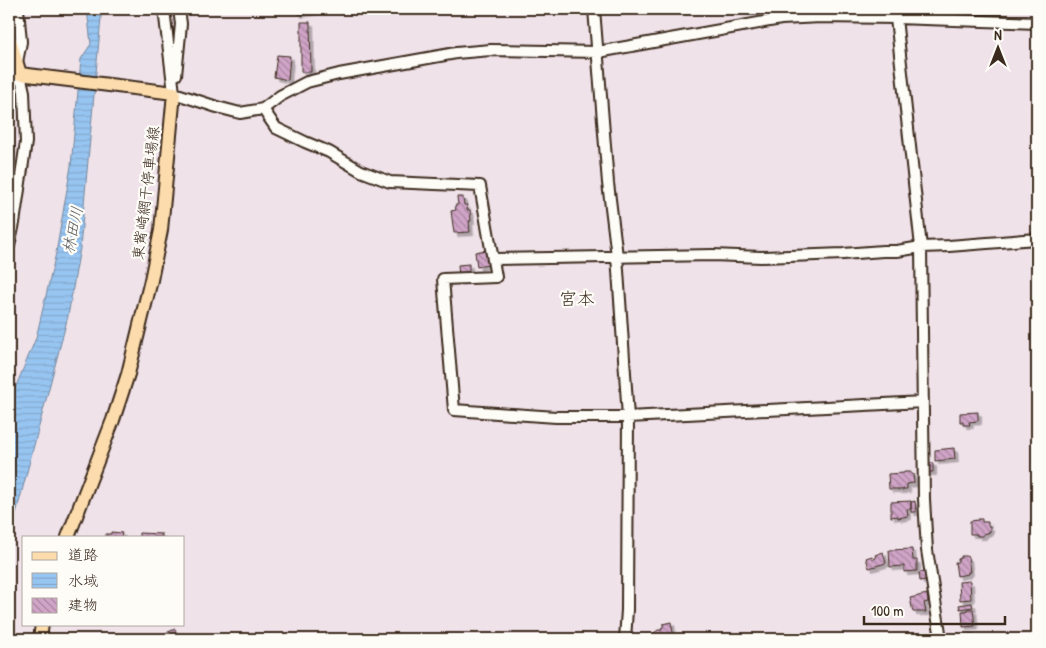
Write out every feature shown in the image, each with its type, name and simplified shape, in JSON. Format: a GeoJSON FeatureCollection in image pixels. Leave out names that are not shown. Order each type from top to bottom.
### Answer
{"type":"FeatureCollection","features":[{"type":"Feature","properties":{"kind":"main road"},"geometry":{"type":"LineString","coordinates":[[9,37],[18,69],[174,93]]}},
{"type":"Feature","properties":{"kind":"main road","name":"東觜崎網干停車場線"},"geometry":{"type":"LineString","coordinates":[[68,536],[113,420],[128,374],[151,280],[161,230],[174,93]]}},
{"type":"Feature","properties":{"kind":"main road"},"geometry":{"type":"LineString","coordinates":[[40,639],[42,626]]}},
{"type":"Feature","properties":{"kind":"street"},"geometry":{"type":"LineString","coordinates":[[9,246],[26,142],[24,92],[18,69],[21,42],[18,9]]}},
{"type":"Feature","properties":{"kind":"street"},"geometry":{"type":"LineString","coordinates":[[164,9],[174,93]]}},
{"type":"Feature","properties":{"kind":"street"},"geometry":{"type":"LineString","coordinates":[[174,93],[181,24],[179,9]]}},
{"type":"Feature","properties":{"kind":"street"},"geometry":{"type":"LineString","coordinates":[[594,9],[608,183],[617,256],[628,417],[627,610],[625,639]]}},
{"type":"Feature","properties":{"kind":"street"},"geometry":{"type":"LineString","coordinates":[[174,93],[217,108],[240,113],[263,109],[280,96],[307,82],[340,74],[456,53],[491,50],[598,52],[781,19],[896,13],[1037,23]]}},
{"type":"Feature","properties":{"kind":"street"},"geometry":{"type":"LineString","coordinates":[[896,13],[921,247],[926,550],[941,639]]}},
{"type":"Feature","properties":{"kind":"street"},"geometry":{"type":"LineString","coordinates":[[9,83],[18,69]]}},
{"type":"Feature","properties":{"kind":"street"},"geometry":{"type":"LineString","coordinates":[[263,109],[276,128],[329,152],[361,171],[390,182],[480,186],[496,277],[443,279],[454,410],[556,417],[628,417],[923,402]]}},
{"type":"Feature","properties":{"kind":"street"},"geometry":{"type":"LineString","coordinates":[[493,259],[617,256],[779,256],[898,251],[921,247],[1037,238]]}},
{"type":"Feature","properties":{"kind":"water","name":"林田川"},"geometry":{"type":"Polygon","coordinates":[[[87,9],[101,9],[101,18],[80,248],[68,316],[9,537],[9,403],[36,338],[56,253],[71,166],[81,59],[91,44],[87,9]]]}},
{"type":"Feature","properties":{"kind":"building"},"geometry":{"type":"Polygon","coordinates":[[[297,9],[321,9],[321,10],[298,14],[297,9]]]}},
{"type":"Feature","properties":{"kind":"building"},"geometry":{"type":"Polygon","coordinates":[[[301,22],[310,22],[311,72],[301,72],[301,22]]]}},
{"type":"Feature","properties":{"kind":"building"},"geometry":{"type":"Polygon","coordinates":[[[277,55],[290,56],[288,80],[274,77],[277,55]]]}},
{"type":"Feature","properties":{"kind":"building"},"geometry":{"type":"Polygon","coordinates":[[[457,197],[463,197],[464,205],[467,205],[467,210],[470,210],[470,232],[454,233],[451,211],[456,210],[455,205],[458,205],[457,197]]]}},
{"type":"Feature","properties":{"kind":"building"},"geometry":{"type":"Polygon","coordinates":[[[486,250],[488,265],[477,267],[475,252],[486,250]]]}},
{"type":"Feature","properties":{"kind":"building"},"geometry":{"type":"Polygon","coordinates":[[[469,264],[469,276],[459,277],[458,265],[469,264]]]}},
{"type":"Feature","properties":{"kind":"building"},"geometry":{"type":"Polygon","coordinates":[[[978,412],[978,421],[969,422],[970,425],[963,425],[963,422],[960,422],[960,413],[978,412]]]}},
{"type":"Feature","properties":{"kind":"building"},"geometry":{"type":"Polygon","coordinates":[[[954,448],[955,459],[935,461],[935,450],[954,448]]]}},
{"type":"Feature","properties":{"kind":"building"},"geometry":{"type":"Polygon","coordinates":[[[925,463],[933,463],[933,472],[925,472],[925,463]]]}},
{"type":"Feature","properties":{"kind":"building"},"geometry":{"type":"Polygon","coordinates":[[[911,472],[913,474],[914,483],[907,484],[907,489],[903,490],[889,489],[888,474],[911,472]]]}},
{"type":"Feature","properties":{"kind":"building"},"geometry":{"type":"Polygon","coordinates":[[[911,501],[911,509],[907,509],[908,516],[891,517],[891,502],[911,501]]]}},
{"type":"Feature","properties":{"kind":"building"},"geometry":{"type":"Polygon","coordinates":[[[915,501],[916,512],[911,512],[911,502],[915,501]]]}},
{"type":"Feature","properties":{"kind":"building"},"geometry":{"type":"Polygon","coordinates":[[[982,519],[982,522],[988,522],[988,526],[990,526],[990,532],[983,534],[983,536],[970,534],[970,521],[982,519]]]}},
{"type":"Feature","properties":{"kind":"building"},"geometry":{"type":"Polygon","coordinates":[[[111,532],[122,533],[121,536],[106,536],[106,534],[111,534],[111,532]]]}},
{"type":"Feature","properties":{"kind":"building"},"geometry":{"type":"Polygon","coordinates":[[[139,533],[162,534],[162,536],[139,536],[139,533]]]}},
{"type":"Feature","properties":{"kind":"building"},"geometry":{"type":"Polygon","coordinates":[[[912,549],[913,560],[917,560],[917,571],[904,572],[904,566],[890,567],[889,550],[912,549]]]}},
{"type":"Feature","properties":{"kind":"building"},"geometry":{"type":"Polygon","coordinates":[[[883,552],[886,563],[869,568],[866,558],[872,556],[873,559],[876,558],[875,555],[883,552]]]}},
{"type":"Feature","properties":{"kind":"building"},"geometry":{"type":"Polygon","coordinates":[[[961,556],[968,557],[970,572],[957,576],[955,562],[958,562],[961,556]]]}},
{"type":"Feature","properties":{"kind":"building"},"geometry":{"type":"Polygon","coordinates":[[[925,572],[926,580],[920,581],[919,573],[925,572]]]}},
{"type":"Feature","properties":{"kind":"building"},"geometry":{"type":"Polygon","coordinates":[[[970,581],[971,599],[960,600],[959,582],[970,581]]]}},
{"type":"Feature","properties":{"kind":"building"},"geometry":{"type":"Polygon","coordinates":[[[927,594],[928,602],[924,603],[926,612],[913,612],[910,598],[927,594]]]}},
{"type":"Feature","properties":{"kind":"building"},"geometry":{"type":"Polygon","coordinates":[[[972,603],[973,607],[960,609],[959,605],[972,603]]]}},
{"type":"Feature","properties":{"kind":"building"},"geometry":{"type":"Polygon","coordinates":[[[967,609],[973,609],[975,626],[963,627],[962,611],[967,611],[967,609]]]}},
{"type":"Feature","properties":{"kind":"building"},"geometry":{"type":"Polygon","coordinates":[[[671,622],[673,639],[647,639],[654,637],[653,634],[658,630],[662,630],[663,624],[671,622]]]}},
{"type":"Feature","properties":{"kind":"building"},"geometry":{"type":"Polygon","coordinates":[[[175,629],[179,639],[158,639],[157,637],[175,629]]]}},
{"type":"Feature","properties":{"kind":"building"},"geometry":{"type":"Polygon","coordinates":[[[974,634],[974,639],[965,639],[964,635],[974,634]]]}},
{"type":"Feature","properties":{"kind":"district","name":"宮本"},"geometry":{"type":"Point","coordinates":[577,299]}}]}
